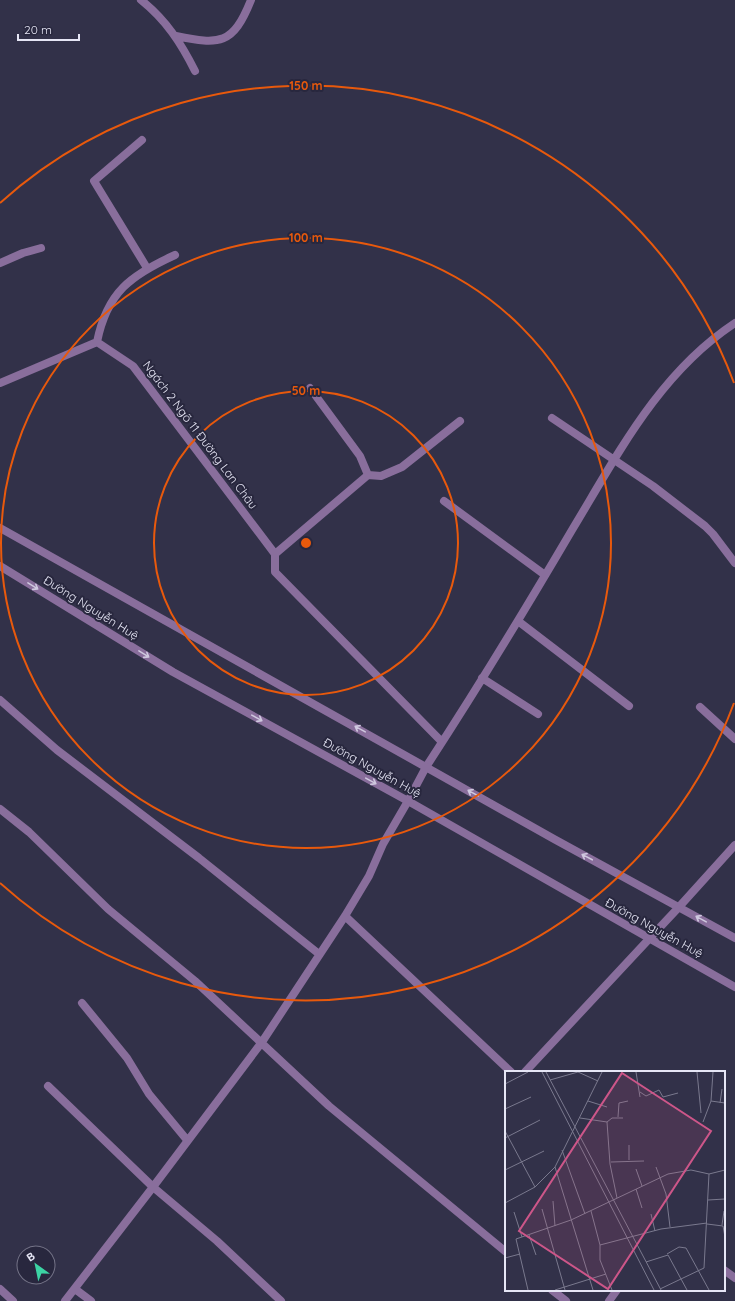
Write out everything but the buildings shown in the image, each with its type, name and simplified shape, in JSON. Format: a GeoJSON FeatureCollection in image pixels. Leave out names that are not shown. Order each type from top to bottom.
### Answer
{"type":"FeatureCollection","features":[{"type":"Feature","properties":{"kind":"street"},"geometry":{"type":"LineString","coordinates":[[141,0],[163,20],[176,36],[195,71]]}},
{"type":"Feature","properties":{"kind":"street"},"geometry":{"type":"LineString","coordinates":[[176,36],[206,41],[216,41],[227,38],[234,31],[251,0]]}},
{"type":"Feature","properties":{"kind":"street"},"geometry":{"type":"LineString","coordinates":[[142,140],[94,181],[147,268]]}},
{"type":"Feature","properties":{"kind":"street"},"geometry":{"type":"LineString","coordinates":[[0,263],[23,252],[41,248]]}},
{"type":"Feature","properties":{"kind":"street"},"geometry":{"type":"LineString","coordinates":[[0,383],[97,342],[101,322],[114,297],[133,278],[147,268],[175,255]]}},
{"type":"Feature","properties":{"kind":"street"},"geometry":{"type":"LineString","coordinates":[[65,1301],[154,1187],[187,1140],[262,1042],[345,916],[369,876],[382,844],[426,767],[518,621],[614,459],[646,409],[699,351],[711,340],[735,323]]}},
{"type":"Feature","properties":{"kind":"street","name":"Ngách 2 Ngõ 11 Đường Lan Châu"},"geometry":{"type":"LineString","coordinates":[[97,342],[133,366],[275,554]]}},
{"type":"Feature","properties":{"kind":"street"},"geometry":{"type":"LineString","coordinates":[[310,388],[360,456],[368,475]]}},
{"type":"Feature","properties":{"kind":"street"},"geometry":{"type":"LineString","coordinates":[[552,418],[654,486],[704,526],[718,540],[735,563]]}},
{"type":"Feature","properties":{"kind":"street"},"geometry":{"type":"LineString","coordinates":[[442,742],[275,572],[275,554],[368,475],[381,476],[402,467],[460,421]]}},
{"type":"Feature","properties":{"kind":"street"},"geometry":{"type":"LineString","coordinates":[[444,501],[545,575]]}},
{"type":"Feature","properties":{"kind":"street","name":"Đường Nguyễn Huệ"},"geometry":{"type":"LineString","coordinates":[[0,528],[735,938]]}},
{"type":"Feature","properties":{"kind":"street","name":"Đường Nguyễn Huệ"},"geometry":{"type":"LineString","coordinates":[[0,566],[173,672],[408,800],[735,987]]}},
{"type":"Feature","properties":{"kind":"street"},"geometry":{"type":"LineString","coordinates":[[518,621],[629,706]]}},
{"type":"Feature","properties":{"kind":"street"},"geometry":{"type":"LineString","coordinates":[[482,678],[538,714]]}},
{"type":"Feature","properties":{"kind":"street"},"geometry":{"type":"LineString","coordinates":[[0,700],[57,750],[199,858],[319,954]]}},
{"type":"Feature","properties":{"kind":"street"},"geometry":{"type":"LineString","coordinates":[[700,707],[735,739]]}},
{"type":"Feature","properties":{"kind":"street"},"geometry":{"type":"LineString","coordinates":[[0,809],[29,832],[108,909],[195,981],[329,1106],[505,1251]]}},
{"type":"Feature","properties":{"kind":"street"},"geometry":{"type":"LineString","coordinates":[[526,1071],[735,845]]}},
{"type":"Feature","properties":{"kind":"street"},"geometry":{"type":"LineString","coordinates":[[345,916],[510,1071]]}},
{"type":"Feature","properties":{"kind":"street"},"geometry":{"type":"LineString","coordinates":[[82,1003],[126,1058],[149,1094],[187,1140]]}},
{"type":"Feature","properties":{"kind":"street"},"geometry":{"type":"LineString","coordinates":[[48,1086],[154,1187],[217,1241],[280,1301]]}},
{"type":"Feature","properties":{"kind":"street"},"geometry":{"type":"LineString","coordinates":[[725,1271],[735,1278]]}},
{"type":"Feature","properties":{"kind":"street"},"geometry":{"type":"LineString","coordinates":[[0,1289],[13,1301]]}},
{"type":"Feature","properties":{"kind":"street"},"geometry":{"type":"LineString","coordinates":[[75,1289],[91,1301]]}},
{"type":"Feature","properties":{"kind":"street"},"geometry":{"type":"LineString","coordinates":[[553,1291],[566,1301]]}},
{"type":"Feature","properties":{"kind":"street"},"geometry":{"type":"LineString","coordinates":[[609,1301],[617,1291]]}}]}
